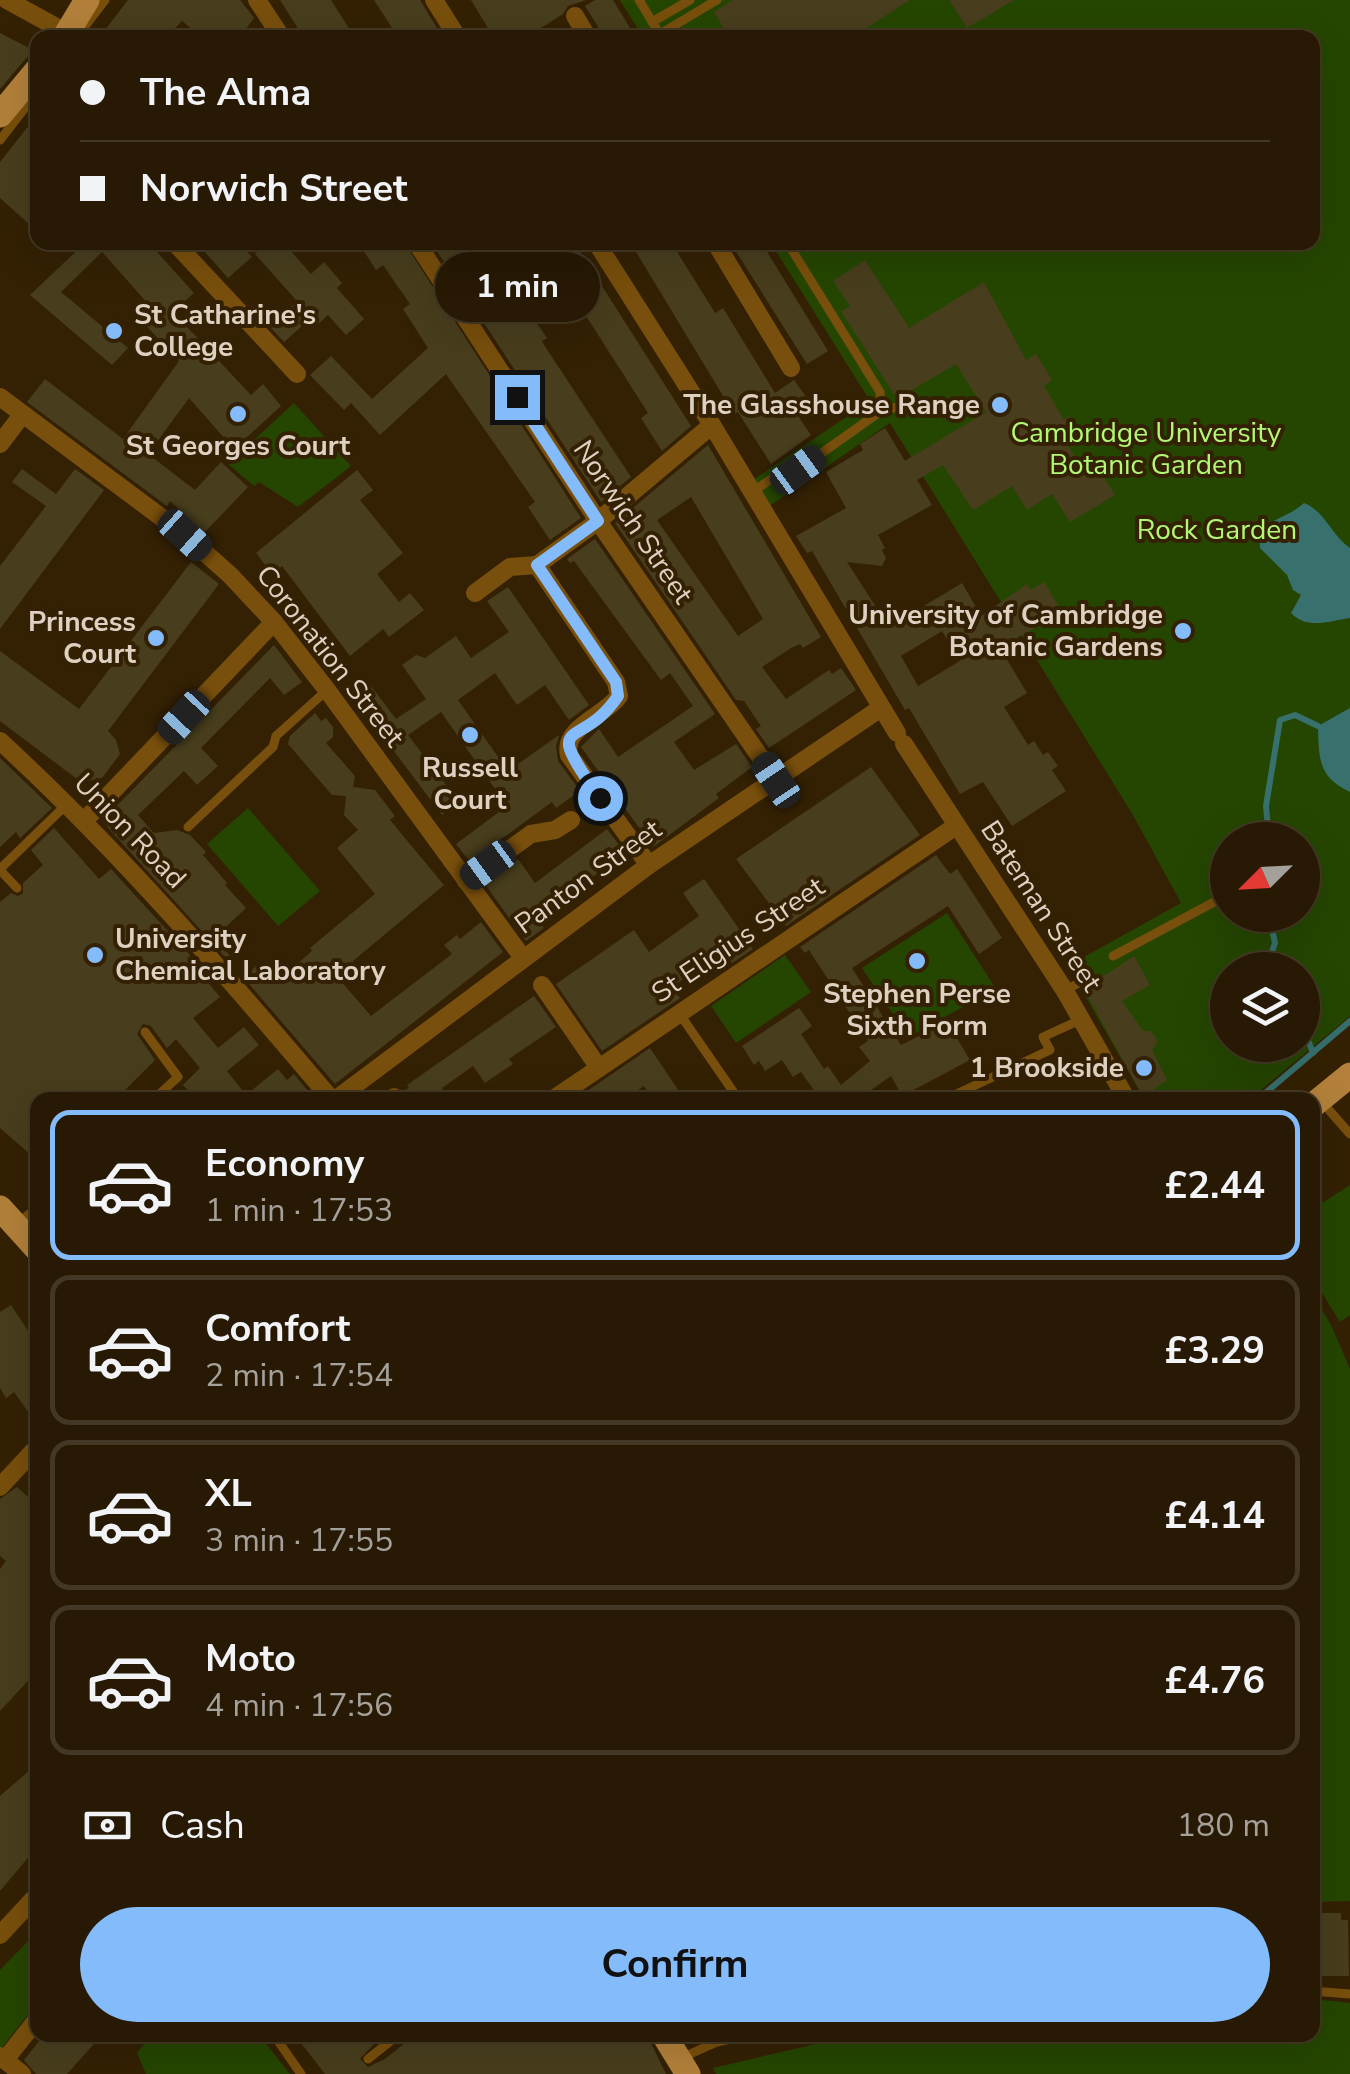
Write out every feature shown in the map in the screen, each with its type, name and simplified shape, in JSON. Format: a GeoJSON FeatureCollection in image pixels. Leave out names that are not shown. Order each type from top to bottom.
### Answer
{"type":"FeatureCollection","features":[{"type":"Feature","properties":{"kind":"main road"},"geometry":{"type":"LineString","coordinates":[[72,30],[87,0]]}},
{"type":"Feature","properties":{"kind":"main road"},"geometry":{"type":"LineString","coordinates":[[0,114],[30,87]]}},
{"type":"Feature","properties":{"kind":"main road"},"geometry":{"type":"LineString","coordinates":[[1320,1100],[1350,1075]]}},
{"type":"Feature","properties":{"kind":"main road"},"geometry":{"type":"LineString","coordinates":[[8,1217],[30,1241]]}},
{"type":"Feature","properties":{"kind":"main road"},"geometry":{"type":"LineString","coordinates":[[668,2042],[684,2067]]}},
{"type":"Feature","properties":{"kind":"street"},"geometry":{"type":"LineString","coordinates":[[257,0],[277,30]]}},
{"type":"Feature","properties":{"kind":"street"},"geometry":{"type":"LineString","coordinates":[[434,0],[453,30]]}},
{"type":"Feature","properties":{"kind":"street"},"geometry":{"type":"LineString","coordinates":[[11,2],[59,30]]}},
{"type":"Feature","properties":{"kind":"street"},"geometry":{"type":"LineString","coordinates":[[575,16],[583,30]]}},
{"type":"Feature","properties":{"kind":"street"},"geometry":{"type":"LineString","coordinates":[[181,250],[297,374]]}},
{"type":"Feature","properties":{"kind":"street","name":"Norwich Street"},"geometry":{"type":"LineString","coordinates":[[421,250],[598,521],[776,780]]}},
{"type":"Feature","properties":{"kind":"street","name":"Bateman Street"},"geometry":{"type":"LineString","coordinates":[[604,250],[881,708],[956,826],[1072,986],[1082,1019],[1122,1092]]}},
{"type":"Feature","properties":{"kind":"street"},"geometry":{"type":"LineString","coordinates":[[720,250],[792,368]]}},
{"type":"Feature","properties":{"kind":"street","name":"Coronation Street"},"geometry":{"type":"LineString","coordinates":[[0,397],[185,535],[274,622],[523,958]]}},
{"type":"Feature","properties":{"kind":"street"},"geometry":{"type":"LineString","coordinates":[[0,444],[22,415]]}},
{"type":"Feature","properties":{"kind":"street"},"geometry":{"type":"LineString","coordinates":[[475,594],[510,567],[537,565],[598,521],[712,426]]}},
{"type":"Feature","properties":{"kind":"street"},"geometry":{"type":"LineString","coordinates":[[537,565],[616,682],[618,696],[612,704],[570,736],[569,755],[649,865]]}},
{"type":"Feature","properties":{"kind":"street"},"geometry":{"type":"LineString","coordinates":[[84,820],[274,622]]}},
{"type":"Feature","properties":{"kind":"street","name":"Panton Street"},"geometry":{"type":"LineString","coordinates":[[344,1092],[649,865],[881,708]]}},
{"type":"Feature","properties":{"kind":"street","name":"Union Road"},"geometry":{"type":"LineString","coordinates":[[0,741],[84,820],[326,1092]]}},
{"type":"Feature","properties":{"kind":"street"},"geometry":{"type":"LineString","coordinates":[[466,881],[531,834],[554,830],[571,820]]}},
{"type":"Feature","properties":{"kind":"street","name":"St Eligius Street"},"geometry":{"type":"LineString","coordinates":[[564,1092],[956,826]]}},
{"type":"Feature","properties":{"kind":"street"},"geometry":{"type":"LineString","coordinates":[[542,984],[600,1068]]}},
{"type":"Feature","properties":{"kind":"street"},"geometry":{"type":"LineString","coordinates":[[0,1487],[30,1455]]}},
{"type":"Feature","properties":{"kind":"street"},"geometry":{"type":"LineString","coordinates":[[0,1935],[30,1903]]}},
{"type":"Feature","properties":{"kind":"street"},"geometry":{"type":"LineString","coordinates":[[22,2074],[2,2058],[30,2027]]}},
{"type":"Feature","properties":{"kind":"lane"},"geometry":{"type":"LineString","coordinates":[[75,30],[105,0]]}},
{"type":"Feature","properties":{"kind":"lane"},"geometry":{"type":"LineString","coordinates":[[639,0],[657,30]]}},
{"type":"Feature","properties":{"kind":"lane"},"geometry":{"type":"LineString","coordinates":[[652,22],[690,0]]}},
{"type":"Feature","properties":{"kind":"lane"},"geometry":{"type":"LineString","coordinates":[[670,30],[716,0]]}},
{"type":"Feature","properties":{"kind":"lane"},"geometry":{"type":"LineString","coordinates":[[0,140],[30,92]]}},
{"type":"Feature","properties":{"kind":"lane"},"geometry":{"type":"LineString","coordinates":[[792,250],[880,392],[881,410]]}},
{"type":"Feature","properties":{"kind":"lane"},"geometry":{"type":"LineString","coordinates":[[752,492],[777,475],[798,470],[881,410],[902,406],[940,410],[955,401]]}},
{"type":"Feature","properties":{"kind":"lane"},"geometry":{"type":"LineString","coordinates":[[188,827],[273,748],[276,736],[327,690]]}},
{"type":"Feature","properties":{"kind":"lane"},"geometry":{"type":"LineString","coordinates":[[16,888],[0,870],[67,803]]}},
{"type":"Feature","properties":{"kind":"lane"},"geometry":{"type":"LineString","coordinates":[[1113,956],[1210,903]]}},
{"type":"Feature","properties":{"kind":"lane"},"geometry":{"type":"LineString","coordinates":[[678,1012],[733,1092]]}},
{"type":"Feature","properties":{"kind":"lane"},"geometry":{"type":"LineString","coordinates":[[961,1092],[1050,1050],[1043,1037],[1082,1019]]}},
{"type":"Feature","properties":{"kind":"lane"},"geometry":{"type":"LineString","coordinates":[[145,1032],[178,1077],[162,1092]]}},
{"type":"Feature","properties":{"kind":"lane"},"geometry":{"type":"LineString","coordinates":[[1320,1107],[1350,1134]]}},
{"type":"Feature","properties":{"kind":"lane"},"geometry":{"type":"LineString","coordinates":[[1320,1992],[1350,1994]]}},
{"type":"Feature","properties":{"kind":"lane"},"geometry":{"type":"LineString","coordinates":[[279,2042],[301,2074]]}},
{"type":"Feature","properties":{"kind":"lane"},"geometry":{"type":"LineString","coordinates":[[368,2059],[389,2042]]}},
{"type":"Feature","properties":{"kind":"lane"},"geometry":{"type":"LineString","coordinates":[[684,2067],[716,2042]]}},
{"type":"Feature","properties":{"kind":"green space","name":"Cambridge University Botanic Garden"},"geometry":{"type":"Polygon","coordinates":[[[620,0],[1350,0],[1350,1016],[1320,1041],[1320,952],[1210,952],[1210,1062],[1295,1062],[1259,1092],[1140,1092],[1068,966],[1181,903],[1133,815],[890,423],[768,507],[753,480],[870,401],[775,250],[1320,250],[1320,30],[639,30],[620,0]]]}},
{"type":"Feature","properties":{"kind":"green space"},"geometry":{"type":"Polygon","coordinates":[[[294,403],[351,466],[298,507],[259,482],[254,486],[228,464],[294,403]]]}},
{"type":"Feature","properties":{"kind":"green space"},"geometry":{"type":"Polygon","coordinates":[[[248,808],[320,891],[278,926],[207,844],[248,808]]]}},
{"type":"Feature","properties":{"kind":"green space"},"geometry":{"type":"Polygon","coordinates":[[[947,913],[996,989],[908,1037],[862,968],[947,913]]]}},
{"type":"Feature","properties":{"kind":"green space"},"geometry":{"type":"Polygon","coordinates":[[[785,955],[811,992],[736,1043],[711,1006],[785,955]]]}},
{"type":"Feature","properties":{"kind":"green space"},"geometry":{"type":"Polygon","coordinates":[[[1350,1185],[1350,1315],[1340,1322],[1320,1289],[1320,1204],[1350,1185]]]}},
{"type":"Feature","properties":{"kind":"green space"},"geometry":{"type":"Polygon","coordinates":[[[1320,1306],[1350,1369],[1350,1901],[1320,1902],[1320,1306]]]}},
{"type":"Feature","properties":{"kind":"green space"},"geometry":{"type":"Polygon","coordinates":[[[30,1939],[30,2012],[0,2050],[0,1970],[30,1939]]]}},
{"type":"Feature","properties":{"kind":"green space"},"geometry":{"type":"Polygon","coordinates":[[[1320,2000],[1350,2003],[1350,2074],[716,2074],[713,2068],[824,2042],[1320,2042],[1320,2000]]]}},
{"type":"Feature","properties":{"kind":"green space"},"geometry":{"type":"Polygon","coordinates":[[[146,2042],[265,2042],[290,2074],[146,2074],[137,2053],[146,2042]]]}},
{"type":"Feature","properties":{"kind":"water"},"geometry":{"type":"Polygon","coordinates":[[[1304,503],[1318,512],[1350,548],[1350,618],[1319,623],[1297,618],[1291,613],[1301,595],[1260,548],[1259,530],[1304,503]]]}},
{"type":"Feature","properties":{"kind":"water"},"geometry":{"type":"Polygon","coordinates":[[[1350,708],[1350,792],[1332,780],[1322,766],[1318,726],[1350,708]]]}},
{"type":"Feature","properties":{"kind":"building"},"geometry":{"type":"Polygon","coordinates":[[[128,0],[240,0],[254,18],[245,30],[193,30],[182,21],[173,30],[105,30],[128,0]]]}},
{"type":"Feature","properties":{"kind":"building"},"geometry":{"type":"Polygon","coordinates":[[[280,0],[331,0],[350,30],[299,30],[280,0]]]}},
{"type":"Feature","properties":{"kind":"building"},"geometry":{"type":"Polygon","coordinates":[[[374,0],[420,0],[438,30],[405,28],[393,30],[374,0]]]}},
{"type":"Feature","properties":{"kind":"building"},"geometry":{"type":"Polygon","coordinates":[[[471,0],[586,0],[568,6],[563,14],[538,30],[489,30],[471,0]]]}},
{"type":"Feature","properties":{"kind":"building"},"geometry":{"type":"Polygon","coordinates":[[[595,0],[613,0],[631,30],[600,30],[585,6],[595,0]]]}},
{"type":"Feature","properties":{"kind":"building"},"geometry":{"type":"Polygon","coordinates":[[[733,0],[910,0],[863,30],[724,30],[714,12],[733,0]]]}},
{"type":"Feature","properties":{"kind":"building"},"geometry":{"type":"Polygon","coordinates":[[[949,0],[1014,0],[967,28],[949,0]]]}},
{"type":"Feature","properties":{"kind":"building"},"geometry":{"type":"Polygon","coordinates":[[[0,33],[30,48],[30,54],[0,89],[0,33]]]}},
{"type":"Feature","properties":{"kind":"building"},"geometry":{"type":"Polygon","coordinates":[[[30,124],[30,225],[0,198],[0,162],[30,124]]]}},
{"type":"Feature","properties":{"kind":"building"},"geometry":{"type":"Polygon","coordinates":[[[78,250],[155,250],[194,293],[173,312],[251,395],[263,384],[281,406],[234,449],[189,398],[148,454],[195,490],[221,462],[248,487],[204,533],[170,501],[167,506],[27,402],[45,379],[123,439],[179,361],[138,317],[150,306],[102,252],[61,292],[128,348],[112,365],[30,295],[78,250]]]}},
{"type":"Feature","properties":{"kind":"building"},"geometry":{"type":"Polygon","coordinates":[[[203,250],[246,250],[252,257],[228,278],[203,250]]]}},
{"type":"Feature","properties":{"kind":"building"},"geometry":{"type":"Polygon","coordinates":[[[259,250],[290,250],[311,274],[324,262],[342,283],[337,288],[364,319],[346,335],[328,315],[317,325],[311,318],[284,342],[270,327],[297,301],[255,254],[259,250]]]}},
{"type":"Feature","properties":{"kind":"building"},"geometry":{"type":"Polygon","coordinates":[[[363,250],[409,250],[581,518],[550,540],[528,507],[535,502],[446,374],[380,435],[351,403],[344,410],[310,375],[331,356],[372,399],[428,348],[403,309],[410,304],[383,265],[376,270],[363,250]]]}},
{"type":"Feature","properties":{"kind":"building"},"geometry":{"type":"Polygon","coordinates":[[[436,250],[497,252],[490,257],[515,295],[512,297],[528,323],[534,319],[547,338],[542,341],[546,348],[631,477],[601,502],[436,250]]]}},
{"type":"Feature","properties":{"kind":"building"},"geometry":{"type":"Polygon","coordinates":[[[541,250],[579,250],[691,426],[662,451],[641,418],[648,413],[574,297],[563,303],[541,267],[548,262],[541,250]]]}},
{"type":"Feature","properties":{"kind":"building"},"geometry":{"type":"Polygon","coordinates":[[[635,250],[676,250],[715,313],[723,308],[775,393],[794,380],[810,402],[796,413],[811,435],[771,464],[738,412],[734,414],[635,250]]]}},
{"type":"Feature","properties":{"kind":"building"},"geometry":{"type":"Polygon","coordinates":[[[735,250],[766,250],[828,351],[807,364],[735,250]]]}},
{"type":"Feature","properties":{"kind":"building"},"geometry":{"type":"Polygon","coordinates":[[[865,260],[909,328],[984,282],[1026,360],[1036,354],[1052,380],[1044,386],[1064,420],[1069,416],[1079,432],[1065,441],[1085,473],[1097,466],[1115,495],[1070,522],[1052,494],[1027,510],[1012,486],[973,510],[943,465],[917,480],[932,505],[878,535],[885,548],[882,566],[847,562],[889,627],[962,583],[981,616],[1027,584],[1031,590],[1044,582],[1058,605],[1040,616],[1043,623],[1000,648],[1027,693],[1004,707],[1028,745],[1034,741],[1043,755],[1048,752],[1058,766],[1052,770],[1066,791],[1012,826],[983,782],[960,794],[909,708],[905,710],[812,551],[807,553],[796,536],[846,508],[826,472],[863,450],[860,444],[885,428],[905,461],[986,412],[956,364],[897,399],[841,311],[850,306],[833,281],[865,260]],[[942,631],[901,656],[918,686],[960,661],[942,631]]]}},
{"type":"Feature","properties":{"kind":"building"},"geometry":{"type":"Polygon","coordinates":[[[708,445],[821,637],[803,648],[800,644],[791,648],[762,667],[786,699],[829,670],[832,674],[841,668],[856,690],[769,748],[756,729],[761,726],[744,701],[736,700],[615,523],[708,445]],[[691,497],[657,520],[738,636],[763,619],[691,497]]]}},
{"type":"Feature","properties":{"kind":"building"},"geometry":{"type":"Polygon","coordinates":[[[22,469],[56,494],[75,469],[104,490],[0,629],[0,566],[46,506],[12,482],[22,469]]]}},
{"type":"Feature","properties":{"kind":"building"},"geometry":{"type":"Polygon","coordinates":[[[357,470],[373,490],[360,500],[403,553],[377,574],[399,602],[410,593],[424,610],[389,637],[383,629],[350,656],[282,566],[272,574],[256,553],[357,470]]]}},
{"type":"Feature","properties":{"kind":"building"},"geometry":{"type":"Polygon","coordinates":[[[595,539],[715,714],[674,742],[694,770],[736,744],[752,767],[716,794],[719,798],[653,847],[581,747],[599,729],[618,757],[693,706],[670,673],[661,680],[574,561],[570,563],[567,559],[595,539]]]}},
{"type":"Feature","properties":{"kind":"building"},"geometry":{"type":"Polygon","coordinates":[[[191,562],[219,584],[108,731],[120,754],[102,778],[81,782],[0,721],[0,651],[79,709],[191,562]]]}},
{"type":"Feature","properties":{"kind":"building"},"geometry":{"type":"Polygon","coordinates":[[[508,587],[589,705],[569,720],[545,685],[517,705],[495,673],[458,700],[508,771],[559,735],[558,761],[580,791],[556,808],[552,802],[470,862],[456,844],[507,806],[441,712],[408,735],[459,802],[442,815],[354,698],[371,686],[396,719],[426,699],[402,665],[416,655],[425,658],[456,636],[471,658],[509,632],[487,601],[508,587]]]}},
{"type":"Feature","properties":{"kind":"building"},"geometry":{"type":"Polygon","coordinates":[[[274,645],[302,682],[284,695],[270,678],[201,748],[218,766],[197,785],[184,771],[138,815],[154,833],[177,830],[190,835],[246,908],[214,938],[231,957],[228,960],[102,821],[274,645]]]}},
{"type":"Feature","properties":{"kind":"building"},"geometry":{"type":"Polygon","coordinates":[[[315,713],[333,727],[333,737],[326,743],[355,776],[353,787],[375,790],[395,816],[390,820],[444,885],[353,961],[357,966],[340,980],[371,1016],[452,954],[444,945],[457,935],[460,939],[481,922],[503,952],[335,1084],[244,978],[257,965],[275,983],[375,894],[337,848],[358,830],[344,815],[346,796],[332,795],[288,744],[290,736],[315,713]]]}},
{"type":"Feature","properties":{"kind":"building"},"geometry":{"type":"Polygon","coordinates":[[[0,758],[52,808],[20,838],[16,832],[0,847],[0,758]]]}},
{"type":"Feature","properties":{"kind":"building"},"geometry":{"type":"Polygon","coordinates":[[[871,767],[920,835],[786,926],[736,859],[871,767]]]}},
{"type":"Feature","properties":{"kind":"building","name":"University Chemical Laboratory"},"geometry":{"type":"Polygon","coordinates":[[[54,828],[99,879],[111,869],[209,976],[205,979],[220,997],[193,1018],[218,1048],[244,1027],[259,1045],[227,1071],[244,1092],[190,1092],[183,1085],[200,1068],[176,1039],[167,1048],[151,1026],[143,1024],[137,1034],[155,1060],[123,1092],[30,1092],[30,1154],[0,1128],[0,902],[11,893],[23,893],[23,883],[43,865],[31,850],[54,828]]]}},
{"type":"Feature","properties":{"kind":"building"},"geometry":{"type":"Polygon","coordinates":[[[607,829],[625,853],[537,918],[544,928],[526,941],[484,883],[518,859],[535,883],[607,829]]]}},
{"type":"Feature","properties":{"kind":"building"},"geometry":{"type":"Polygon","coordinates":[[[936,855],[950,874],[957,869],[1002,938],[979,954],[948,906],[852,968],[901,1045],[947,1022],[970,1060],[910,1092],[900,1092],[891,1076],[868,1092],[815,1092],[801,1072],[793,1077],[782,1060],[765,1071],[759,1061],[754,1065],[742,1046],[799,1008],[812,1026],[801,1034],[824,1069],[828,1066],[841,1085],[870,1061],[859,1047],[868,1041],[809,950],[805,953],[800,947],[936,855]]]}},
{"type":"Feature","properties":{"kind":"building"},"geometry":{"type":"Polygon","coordinates":[[[704,879],[753,949],[732,963],[723,951],[672,987],[680,998],[602,1051],[556,984],[634,930],[649,952],[699,916],[683,893],[704,879]]]}},
{"type":"Feature","properties":{"kind":"building"},"geometry":{"type":"Polygon","coordinates":[[[1134,956],[1150,985],[1122,1001],[1143,1031],[1155,1036],[1157,1043],[1152,1050],[1167,1080],[1150,1092],[1140,1092],[1084,989],[1134,956]]]}},
{"type":"Feature","properties":{"kind":"building"},"geometry":{"type":"Polygon","coordinates":[[[534,996],[556,1027],[509,1059],[513,1064],[485,1083],[473,1066],[442,1088],[445,1092],[406,1092],[407,1085],[534,996]]]}},
{"type":"Feature","properties":{"kind":"building"},"geometry":{"type":"Polygon","coordinates":[[[650,1048],[680,1092],[648,1092],[644,1086],[635,1092],[586,1092],[650,1048]]]}},
{"type":"Feature","properties":{"kind":"building","name":"University Chemical Laboratory"},"geometry":{"type":"Polygon","coordinates":[[[278,1069],[287,1080],[294,1074],[309,1092],[250,1092],[278,1069]]]}},
{"type":"Feature","properties":{"kind":"building"},"geometry":{"type":"Polygon","coordinates":[[[11,1305],[30,1334],[30,1415],[14,1392],[6,1398],[0,1388],[0,1312],[11,1305]]]}},
{"type":"Feature","properties":{"kind":"building"},"geometry":{"type":"Polygon","coordinates":[[[17,1487],[30,1499],[30,1679],[0,1711],[0,1569],[6,1561],[0,1556],[0,1499],[17,1487]]]}},
{"type":"Feature","properties":{"kind":"building"},"geometry":{"type":"Polygon","coordinates":[[[30,1770],[30,1855],[0,1891],[0,1796],[30,1770]]]}},
{"type":"Feature","properties":{"kind":"building"},"geometry":{"type":"Polygon","coordinates":[[[1320,1913],[1341,1913],[1341,1920],[1348,1920],[1349,1976],[1320,1976],[1320,1913]]]}},
{"type":"Feature","properties":{"kind":"building"},"geometry":{"type":"Polygon","coordinates":[[[38,2042],[96,2042],[67,2074],[36,2074],[24,2060],[38,2042]]]}},
{"type":"Feature","properties":{"kind":"building"},"geometry":{"type":"Polygon","coordinates":[[[300,2042],[372,2042],[360,2059],[368,2067],[406,2042],[650,2042],[666,2074],[325,2074],[300,2042]]]}},
{"type":"Feature","properties":{"kind":"waterway"},"geometry":{"type":"LineString","coordinates":[[1267,822],[1266,806],[1280,720],[1295,715],[1318,726]]}},
{"type":"Feature","properties":{"kind":"waterway"},"geometry":{"type":"LineString","coordinates":[[1272,952],[1273,932]]}},
{"type":"Feature","properties":{"kind":"waterway"},"geometry":{"type":"LineString","coordinates":[[1266,1092],[1350,1021]]}},
{"type":"Feature","properties":{"kind":"place","name":"St Catharine's College"},"geometry":{"type":"Point","coordinates":[114,331]}},
{"type":"Feature","properties":{"kind":"place","name":"The Glasshouse Range"},"geometry":{"type":"Point","coordinates":[1000,405]}},
{"type":"Feature","properties":{"kind":"place","name":"St Georges Court"},"geometry":{"type":"Point","coordinates":[238,414]}},
{"type":"Feature","properties":{"kind":"place","name":"University of Cambridge Botanic Gardens"},"geometry":{"type":"Point","coordinates":[1183,631]}},
{"type":"Feature","properties":{"kind":"place","name":"Princess Court"},"geometry":{"type":"Point","coordinates":[156,638]}},
{"type":"Feature","properties":{"kind":"place","name":"Russell Court"},"geometry":{"type":"Point","coordinates":[470,735]}},
{"type":"Feature","properties":{"kind":"place","name":"University Chemical Laboratory"},"geometry":{"type":"Point","coordinates":[95,955]}},
{"type":"Feature","properties":{"kind":"place","name":"Stephen Perse Sixth Form"},"geometry":{"type":"Point","coordinates":[917,961]}},
{"type":"Feature","properties":{"kind":"place","name":"1 Brookside"},"geometry":{"type":"Point","coordinates":[1144,1068]}},
{"type":"Feature","properties":{"kind":"route"},"geometry":{"type":"LineString","coordinates":[[517,397],[598,521],[537,565],[616,682],[618,696],[612,704],[570,736],[567,745],[569,755],[600,798]]}},
{"type":"Feature","properties":{"kind":"park label","name":"Rock Garden"},"geometry":{"type":"Point","coordinates":[1217,530]}}]}
